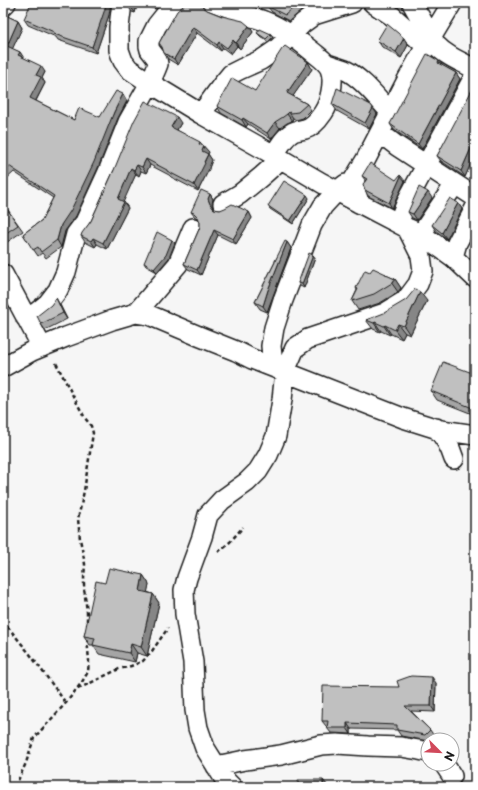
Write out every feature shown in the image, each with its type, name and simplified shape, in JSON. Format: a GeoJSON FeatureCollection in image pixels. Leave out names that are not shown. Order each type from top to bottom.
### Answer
{"type":"FeatureCollection","features":[{"type":"Feature","properties":{"kind":"street"},"geometry":{"type":"LineString","coordinates":[[3,6],[6,3]]}},
{"type":"Feature","properties":{"kind":"street"},"geometry":{"type":"LineString","coordinates":[[122,3],[119,27],[119,50],[123,61],[129,69],[201,114],[322,183],[409,229],[453,257],[475,278]]}},
{"type":"Feature","properties":{"kind":"street"},"geometry":{"type":"LineString","coordinates":[[212,3],[224,9],[264,21],[291,35],[327,64],[345,70],[354,76],[391,113]]}},
{"type":"Feature","properties":{"kind":"street"},"geometry":{"type":"LineString","coordinates":[[201,114],[232,74],[262,60],[314,15],[352,3]]}},
{"type":"Feature","properties":{"kind":"street"},"geometry":{"type":"LineString","coordinates":[[372,3],[429,42],[435,44],[447,55],[475,69]]}},
{"type":"Feature","properties":{"kind":"street"},"geometry":{"type":"LineString","coordinates":[[412,3],[429,42]]}},
{"type":"Feature","properties":{"kind":"street"},"geometry":{"type":"LineString","coordinates":[[232,787],[225,780],[205,748],[198,728],[195,710],[192,662],[185,614],[184,590],[187,578],[202,537],[208,515],[222,500],[247,482],[258,471],[268,455],[276,436],[282,400],[278,368],[272,356],[271,346],[274,328],[283,300],[312,225],[323,206],[337,191],[354,179],[452,3]]}},
{"type":"Feature","properties":{"kind":"street"},"geometry":{"type":"LineString","coordinates":[[26,318],[37,312],[48,303],[58,290],[66,272],[76,234],[85,222],[108,172],[128,122],[150,83],[158,64],[157,59],[150,50],[149,41],[157,25],[176,5]]}},
{"type":"Feature","properties":{"kind":"street"},"geometry":{"type":"LineString","coordinates":[[223,204],[240,194],[262,176],[277,157],[286,137],[293,132],[310,127],[328,106],[332,77],[327,64]]}},
{"type":"Feature","properties":{"kind":"street"},"geometry":{"type":"LineString","coordinates":[[278,368],[295,348],[308,340],[385,313],[406,300],[418,284],[423,271],[421,256],[409,229],[409,197],[475,75]]}},
{"type":"Feature","properties":{"kind":"street"},"geometry":{"type":"LineString","coordinates":[[380,133],[397,146],[475,197]]}},
{"type":"Feature","properties":{"kind":"street"},"geometry":{"type":"LineString","coordinates":[[354,179],[359,203]]}},
{"type":"Feature","properties":{"kind":"street"},"geometry":{"type":"LineString","coordinates":[[409,229],[455,184]]}},
{"type":"Feature","properties":{"kind":"street"},"geometry":{"type":"LineString","coordinates":[[453,257],[457,243],[475,208]]}},
{"type":"Feature","properties":{"kind":"street"},"geometry":{"type":"LineString","coordinates":[[136,314],[178,264],[194,228]]}},
{"type":"Feature","properties":{"kind":"street"},"geometry":{"type":"LineString","coordinates":[[3,274],[26,318],[43,346]]}},
{"type":"Feature","properties":{"kind":"street"},"geometry":{"type":"LineString","coordinates":[[3,367],[43,346],[112,320],[136,314],[149,315],[252,359],[403,418],[441,430],[475,435]]}},
{"type":"Feature","properties":{"kind":"street"},"geometry":{"type":"LineString","coordinates":[[436,428],[447,441],[454,459]]}},
{"type":"Feature","properties":{"kind":"street"},"geometry":{"type":"LineString","coordinates":[[216,766],[245,760],[281,756],[321,745],[337,744],[401,747],[420,750]]}},
{"type":"Feature","properties":{"kind":"path"},"geometry":{"type":"LineString","coordinates":[[43,346],[58,366],[93,430],[90,458],[78,519],[80,539],[86,564],[84,578],[87,612],[86,629]]}},
{"type":"Feature","properties":{"kind":"path"},"geometry":{"type":"LineString","coordinates":[[3,621],[29,652],[66,703]]}},
{"type":"Feature","properties":{"kind":"path"},"geometry":{"type":"LineString","coordinates":[[16,787],[34,738],[66,703],[88,672],[89,661],[86,636]]}},
{"type":"Feature","properties":{"kind":"building"},"geometry":{"type":"Polygon","coordinates":[[[31,3],[106,3],[92,47],[54,34],[54,32],[24,19],[31,3]]]}},
{"type":"Feature","properties":{"kind":"building"},"geometry":{"type":"Polygon","coordinates":[[[128,3],[132,3],[131,7],[128,6],[128,3]]]}},
{"type":"Feature","properties":{"kind":"building"},"geometry":{"type":"Polygon","coordinates":[[[186,3],[199,3],[207,10],[222,16],[243,21],[249,26],[236,43],[233,40],[227,48],[219,42],[217,45],[193,27],[174,59],[164,53],[159,43],[177,11],[186,3]]]}},
{"type":"Feature","properties":{"kind":"building"},"geometry":{"type":"Polygon","coordinates":[[[269,3],[299,3],[285,15],[267,6],[269,3]]]}},
{"type":"Feature","properties":{"kind":"building"},"geometry":{"type":"Polygon","coordinates":[[[3,14],[18,21],[7,46],[20,52],[18,55],[41,66],[36,75],[41,77],[30,98],[74,120],[79,108],[100,117],[116,91],[123,94],[114,112],[94,162],[71,210],[61,225],[57,240],[41,252],[38,247],[33,250],[23,234],[42,220],[54,196],[9,166],[3,172],[3,14]]]}},
{"type":"Feature","properties":{"kind":"building"},"geometry":{"type":"Polygon","coordinates":[[[387,24],[404,38],[396,52],[378,41],[387,24]]]}},
{"type":"Feature","properties":{"kind":"building"},"geometry":{"type":"Polygon","coordinates":[[[260,29],[271,34],[266,39],[257,33],[260,29]]]}},
{"type":"Feature","properties":{"kind":"building"},"geometry":{"type":"Polygon","coordinates":[[[285,46],[308,62],[287,93],[307,104],[298,112],[289,112],[275,122],[267,133],[243,118],[242,120],[217,106],[232,78],[255,91],[285,46]]]}},
{"type":"Feature","properties":{"kind":"building"},"geometry":{"type":"Polygon","coordinates":[[[427,54],[439,61],[438,63],[456,73],[418,144],[390,124],[427,54]]]}},
{"type":"Feature","properties":{"kind":"building"},"geometry":{"type":"Polygon","coordinates":[[[337,88],[371,105],[373,108],[365,123],[332,104],[337,88]]]}},
{"type":"Feature","properties":{"kind":"building"},"geometry":{"type":"Polygon","coordinates":[[[473,88],[475,90],[475,139],[461,171],[437,156],[473,88]]]}},
{"type":"Feature","properties":{"kind":"building"},"geometry":{"type":"Polygon","coordinates":[[[145,101],[177,117],[171,127],[200,142],[199,144],[204,146],[202,151],[208,154],[204,162],[205,163],[194,185],[146,159],[142,167],[137,165],[134,170],[131,168],[118,199],[124,202],[103,243],[93,238],[91,241],[81,236],[82,233],[91,221],[134,121],[145,101]]]}},
{"type":"Feature","properties":{"kind":"building"},"geometry":{"type":"Polygon","coordinates":[[[370,163],[396,180],[400,175],[401,176],[389,203],[365,190],[363,184],[367,179],[362,176],[370,163]]]}},
{"type":"Feature","properties":{"kind":"building"},"geometry":{"type":"Polygon","coordinates":[[[284,181],[307,195],[290,221],[268,206],[284,181]]]}},
{"type":"Feature","properties":{"kind":"building"},"geometry":{"type":"Polygon","coordinates":[[[419,187],[428,192],[413,214],[408,212],[419,187]]]}},
{"type":"Feature","properties":{"kind":"building"},"geometry":{"type":"Polygon","coordinates":[[[201,190],[210,194],[208,199],[214,209],[220,210],[232,204],[249,212],[233,239],[214,230],[197,270],[184,264],[200,227],[198,217],[191,212],[201,190]]]}},
{"type":"Feature","properties":{"kind":"building"},"geometry":{"type":"Polygon","coordinates":[[[450,198],[458,203],[442,233],[432,225],[450,198]]]}},
{"type":"Feature","properties":{"kind":"building"},"geometry":{"type":"Polygon","coordinates":[[[3,203],[18,225],[3,235],[3,203]]]}},
{"type":"Feature","properties":{"kind":"building"},"geometry":{"type":"Polygon","coordinates":[[[157,232],[172,240],[166,255],[154,269],[144,263],[157,232]]]}},
{"type":"Feature","properties":{"kind":"building"},"geometry":{"type":"Polygon","coordinates":[[[285,241],[287,242],[263,306],[255,302],[285,241]]]}},
{"type":"Feature","properties":{"kind":"building"},"geometry":{"type":"Polygon","coordinates":[[[309,253],[313,255],[302,284],[298,283],[309,253]]]}},
{"type":"Feature","properties":{"kind":"building"},"geometry":{"type":"Polygon","coordinates":[[[373,268],[395,279],[392,283],[374,294],[352,301],[358,289],[356,288],[365,270],[370,272],[373,268]]]}},
{"type":"Feature","properties":{"kind":"building"},"geometry":{"type":"Polygon","coordinates":[[[415,289],[420,292],[404,326],[398,324],[395,330],[385,325],[384,326],[366,320],[384,313],[406,300],[415,289]]]}},
{"type":"Feature","properties":{"kind":"building"},"geometry":{"type":"Polygon","coordinates":[[[56,298],[63,313],[41,324],[37,316],[51,305],[56,298]]]}},
{"type":"Feature","properties":{"kind":"building"},"geometry":{"type":"Polygon","coordinates":[[[443,362],[475,374],[475,409],[431,391],[443,362]]]}},
{"type":"Feature","properties":{"kind":"building"},"geometry":{"type":"Polygon","coordinates":[[[109,568],[143,575],[140,591],[153,594],[141,647],[131,644],[129,653],[93,645],[95,638],[84,636],[96,581],[105,583],[109,568]]]}},
{"type":"Feature","properties":{"kind":"building"},"geometry":{"type":"Polygon","coordinates":[[[411,676],[432,677],[431,706],[405,706],[430,730],[428,732],[420,732],[420,734],[397,730],[397,725],[347,723],[347,728],[327,728],[328,721],[322,721],[323,686],[399,687],[397,681],[411,676]]]}},
{"type":"Feature","properties":{"kind":"building"},"geometry":{"type":"Polygon","coordinates":[[[298,780],[323,780],[323,787],[298,787],[298,780]]]}}]}
